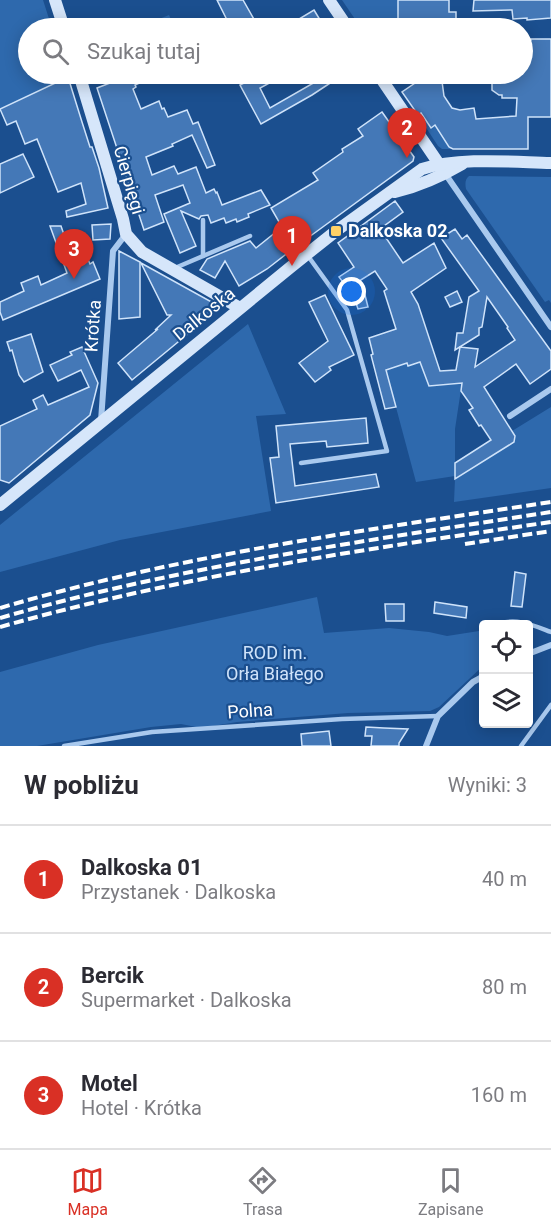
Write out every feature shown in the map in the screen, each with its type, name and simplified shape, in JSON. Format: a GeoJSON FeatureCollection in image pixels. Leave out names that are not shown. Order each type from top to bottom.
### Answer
{"type":"FeatureCollection","features":[{"type":"Feature","properties":{"kind":"street"},"geometry":{"type":"LineString","coordinates":[[56,0],[61,18]]}},
{"type":"Feature","properties":{"kind":"street"},"geometry":{"type":"LineString","coordinates":[[329,0],[341,18]]}},
{"type":"Feature","properties":{"kind":"street","name":"Cierpięgi"},"geometry":{"type":"LineString","coordinates":[[82,84],[126,234],[142,252],[240,308]]}},
{"type":"Feature","properties":{"kind":"street"},"geometry":{"type":"LineString","coordinates":[[385,84],[551,327]]}},
{"type":"Feature","properties":{"kind":"street","name":"Dalkoska"},"geometry":{"type":"LineString","coordinates":[[0,505],[306,254],[385,195],[429,182],[442,169],[464,162],[551,163]]}},
{"type":"Feature","properties":{"kind":"street","name":"Krótka"},"geometry":{"type":"LineString","coordinates":[[100,423],[113,251],[126,234]]}},
{"type":"Feature","properties":{"kind":"street"},"geometry":{"type":"LineString","coordinates":[[510,416],[551,389]]}},
{"type":"Feature","properties":{"kind":"street"},"geometry":{"type":"LineString","coordinates":[[533,652],[551,645]]}},
{"type":"Feature","properties":{"kind":"street"},"geometry":{"type":"LineString","coordinates":[[426,746],[438,716],[479,678]]}},
{"type":"Feature","properties":{"kind":"lane"},"geometry":{"type":"LineString","coordinates":[[202,256],[203,220]]}},
{"type":"Feature","properties":{"kind":"lane"},"geometry":{"type":"LineString","coordinates":[[172,269],[250,236]]}},
{"type":"Feature","properties":{"kind":"lane"},"geometry":{"type":"LineString","coordinates":[[301,463],[387,451],[347,310],[306,254]]}},
{"type":"Feature","properties":{"kind":"lane"},"geometry":{"type":"LineString","coordinates":[[533,624],[551,632]]}},
{"type":"Feature","properties":{"kind":"lane"},"geometry":{"type":"LineString","coordinates":[[521,746],[551,705]]}},
{"type":"Feature","properties":{"kind":"lane","name":"Polna"},"geometry":{"type":"LineString","coordinates":[[64,746],[152,732],[342,719],[438,716]]}},
{"type":"Feature","properties":{"kind":"green space"},"geometry":{"type":"Polygon","coordinates":[[[0,0],[43,0],[49,18],[18,18],[18,84],[53,84],[0,109],[0,0]]]}},
{"type":"Feature","properties":{"kind":"green space"},"geometry":{"type":"Polygon","coordinates":[[[342,0],[398,0],[398,18],[354,18],[342,0]]]}},
{"type":"Feature","properties":{"kind":"green space"},"geometry":{"type":"Polygon","coordinates":[[[425,118],[431,127],[435,125],[449,147],[453,149],[442,149],[438,146],[421,120],[425,118]]]}},
{"type":"Feature","properties":{"kind":"green space"},"geometry":{"type":"Polygon","coordinates":[[[469,176],[551,177],[551,303],[549,300],[545,302],[466,189],[469,176]]]}},
{"type":"Feature","properties":{"kind":"green space"},"geometry":{"type":"Polygon","coordinates":[[[248,324],[286,414],[256,416],[271,511],[120,540],[0,572],[0,525],[248,324]]]}},
{"type":"Feature","properties":{"kind":"green space"},"geometry":{"type":"Polygon","coordinates":[[[420,362],[429,386],[462,383],[455,429],[455,476],[416,482],[386,370],[407,363],[420,362]]]}},
{"type":"Feature","properties":{"kind":"green space"},"geometry":{"type":"Polygon","coordinates":[[[551,407],[551,488],[454,502],[455,479],[514,442],[515,436],[512,431],[551,407]]]}},
{"type":"Feature","properties":{"kind":"green space","name":"ROD im. Orła Białego"},"geometry":{"type":"Polygon","coordinates":[[[317,597],[324,633],[389,628],[447,636],[479,631],[479,670],[439,707],[430,711],[348,713],[237,722],[201,728],[181,724],[37,746],[0,746],[0,672],[98,645],[317,597]]]}},
{"type":"Feature","properties":{"kind":"building"},"geometry":{"type":"Polygon","coordinates":[[[217,0],[243,0],[253,18],[226,18],[217,0]]]}},
{"type":"Feature","properties":{"kind":"building"},"geometry":{"type":"Polygon","coordinates":[[[398,0],[449,0],[449,12],[456,12],[456,18],[398,18],[398,0]]]}},
{"type":"Feature","properties":{"kind":"building"},"geometry":{"type":"Polygon","coordinates":[[[474,0],[551,0],[551,18],[513,18],[512,10],[473,11],[474,0]]]}},
{"type":"Feature","properties":{"kind":"building"},"geometry":{"type":"Polygon","coordinates":[[[314,10],[319,18],[301,18],[314,10]]]}},
{"type":"Feature","properties":{"kind":"building"},"geometry":{"type":"Polygon","coordinates":[[[533,39],[551,39],[551,117],[528,117],[528,149],[453,149],[449,147],[435,125],[431,128],[421,113],[418,115],[402,92],[414,84],[442,84],[444,96],[452,108],[460,110],[474,108],[476,119],[516,116],[517,98],[502,98],[502,95],[492,90],[492,84],[533,84],[533,39]]]}},
{"type":"Feature","properties":{"kind":"building"},"geometry":{"type":"Polygon","coordinates":[[[53,84],[70,84],[99,168],[108,208],[67,217],[66,211],[86,204],[81,183],[58,192],[37,139],[25,144],[16,121],[7,125],[0,109],[53,84]]]}},
{"type":"Feature","properties":{"kind":"building"},"geometry":{"type":"Polygon","coordinates":[[[107,84],[137,84],[133,89],[141,109],[159,101],[168,117],[187,110],[193,124],[198,122],[215,165],[207,168],[192,135],[146,157],[152,175],[174,166],[178,174],[196,167],[206,193],[214,189],[222,205],[261,190],[270,205],[248,214],[249,217],[237,222],[236,219],[226,223],[224,218],[211,223],[208,215],[201,216],[199,219],[181,211],[196,246],[180,253],[164,214],[190,203],[183,185],[155,195],[164,222],[144,230],[97,88],[107,84]]]}},
{"type":"Feature","properties":{"kind":"building"},"geometry":{"type":"Polygon","coordinates":[[[267,84],[260,88],[270,108],[312,84],[329,84],[261,124],[240,85],[267,84]]]}},
{"type":"Feature","properties":{"kind":"building"},"geometry":{"type":"Polygon","coordinates":[[[382,112],[414,157],[413,161],[267,269],[239,286],[225,261],[215,278],[200,270],[207,259],[250,241],[256,248],[282,227],[271,208],[318,180],[313,173],[343,152],[342,149],[363,136],[358,129],[382,112]]]}},
{"type":"Feature","properties":{"kind":"building"},"geometry":{"type":"Polygon","coordinates":[[[23,154],[34,177],[0,193],[0,164],[23,154]]]}},
{"type":"Feature","properties":{"kind":"building"},"geometry":{"type":"Polygon","coordinates":[[[395,201],[403,212],[380,229],[403,263],[434,243],[446,268],[411,292],[418,304],[440,371],[456,370],[460,347],[478,349],[475,367],[515,340],[487,297],[479,335],[455,350],[457,333],[463,333],[469,297],[479,291],[441,238],[455,229],[462,239],[467,235],[551,351],[551,369],[530,384],[516,364],[484,387],[515,436],[514,442],[455,479],[455,463],[491,440],[469,410],[473,408],[461,391],[462,383],[429,386],[420,362],[408,366],[407,363],[386,370],[396,407],[385,409],[369,338],[396,329],[384,291],[387,289],[375,271],[356,283],[365,295],[368,307],[358,309],[354,297],[339,277],[354,267],[338,243],[395,201]]]}},
{"type":"Feature","properties":{"kind":"building"},"geometry":{"type":"Polygon","coordinates":[[[111,224],[110,239],[93,240],[92,225],[111,224]]]}},
{"type":"Feature","properties":{"kind":"building"},"geometry":{"type":"Polygon","coordinates":[[[50,226],[61,226],[71,255],[84,250],[90,264],[93,262],[100,279],[3,320],[0,302],[24,291],[21,283],[38,276],[41,285],[67,273],[50,226]]]}},
{"type":"Feature","properties":{"kind":"building"},"geometry":{"type":"Polygon","coordinates":[[[119,251],[140,262],[140,317],[119,319],[119,251]]]}},
{"type":"Feature","properties":{"kind":"building"},"geometry":{"type":"Polygon","coordinates":[[[141,263],[217,305],[218,309],[132,380],[118,363],[171,315],[167,315],[141,263]]]}},
{"type":"Feature","properties":{"kind":"building"},"geometry":{"type":"Polygon","coordinates":[[[457,291],[462,302],[450,307],[445,297],[457,291]]]}},
{"type":"Feature","properties":{"kind":"building"},"geometry":{"type":"Polygon","coordinates":[[[325,295],[354,355],[329,367],[331,370],[315,382],[299,363],[328,341],[309,302],[325,295]]]}},
{"type":"Feature","properties":{"kind":"building"},"geometry":{"type":"Polygon","coordinates":[[[31,334],[43,372],[24,382],[19,375],[12,350],[10,351],[7,342],[31,334]]]}},
{"type":"Feature","properties":{"kind":"building"},"geometry":{"type":"Polygon","coordinates":[[[82,347],[98,383],[90,415],[9,483],[0,480],[0,426],[37,409],[33,400],[43,395],[48,405],[89,387],[81,370],[58,381],[50,365],[72,355],[70,352],[82,347]]]}},
{"type":"Feature","properties":{"kind":"building"},"geometry":{"type":"Polygon","coordinates":[[[366,418],[368,443],[327,447],[326,441],[290,444],[295,486],[376,474],[379,487],[276,503],[270,458],[279,457],[276,426],[366,418]]]}},
{"type":"Feature","properties":{"kind":"building"},"geometry":{"type":"Polygon","coordinates":[[[515,572],[526,574],[522,607],[511,606],[515,572]]]}},
{"type":"Feature","properties":{"kind":"building"},"geometry":{"type":"Polygon","coordinates":[[[435,602],[467,607],[466,618],[434,613],[435,602]]]}},
{"type":"Feature","properties":{"kind":"building"},"geometry":{"type":"Polygon","coordinates":[[[385,604],[404,604],[404,621],[386,621],[385,604]]]}},
{"type":"Feature","properties":{"kind":"building"},"geometry":{"type":"Polygon","coordinates":[[[366,727],[408,729],[399,746],[371,746],[372,736],[365,736],[366,727]]]}},
{"type":"Feature","properties":{"kind":"building"},"geometry":{"type":"Polygon","coordinates":[[[329,731],[331,746],[302,746],[301,734],[329,731]]]}},
{"type":"Feature","properties":{"kind":"railway"},"geometry":{"type":"LineString","coordinates":[[0,608],[68,589],[205,559],[343,534],[551,502]]}},
{"type":"Feature","properties":{"kind":"railway"},"geometry":{"type":"LineString","coordinates":[[0,618],[205,569],[551,512]]}},
{"type":"Feature","properties":{"kind":"railway"},"geometry":{"type":"LineString","coordinates":[[0,627],[205,578],[551,522]]}},
{"type":"Feature","properties":{"kind":"railway"},"geometry":{"type":"LineString","coordinates":[[465,544],[551,531]]}},
{"type":"Feature","properties":{"kind":"place","name":"Bercik"},"geometry":{"type":"Point","coordinates":[407,158]}},
{"type":"Feature","properties":{"kind":"place","name":"Dalkoska 02"},"geometry":{"type":"Point","coordinates":[336,231]}},
{"type":"Feature","properties":{"kind":"place","name":"Dalkoska 01"},"geometry":{"type":"Point","coordinates":[292,266]}},
{"type":"Feature","properties":{"kind":"place","name":"Motel"},"geometry":{"type":"Point","coordinates":[74,279]}}]}
